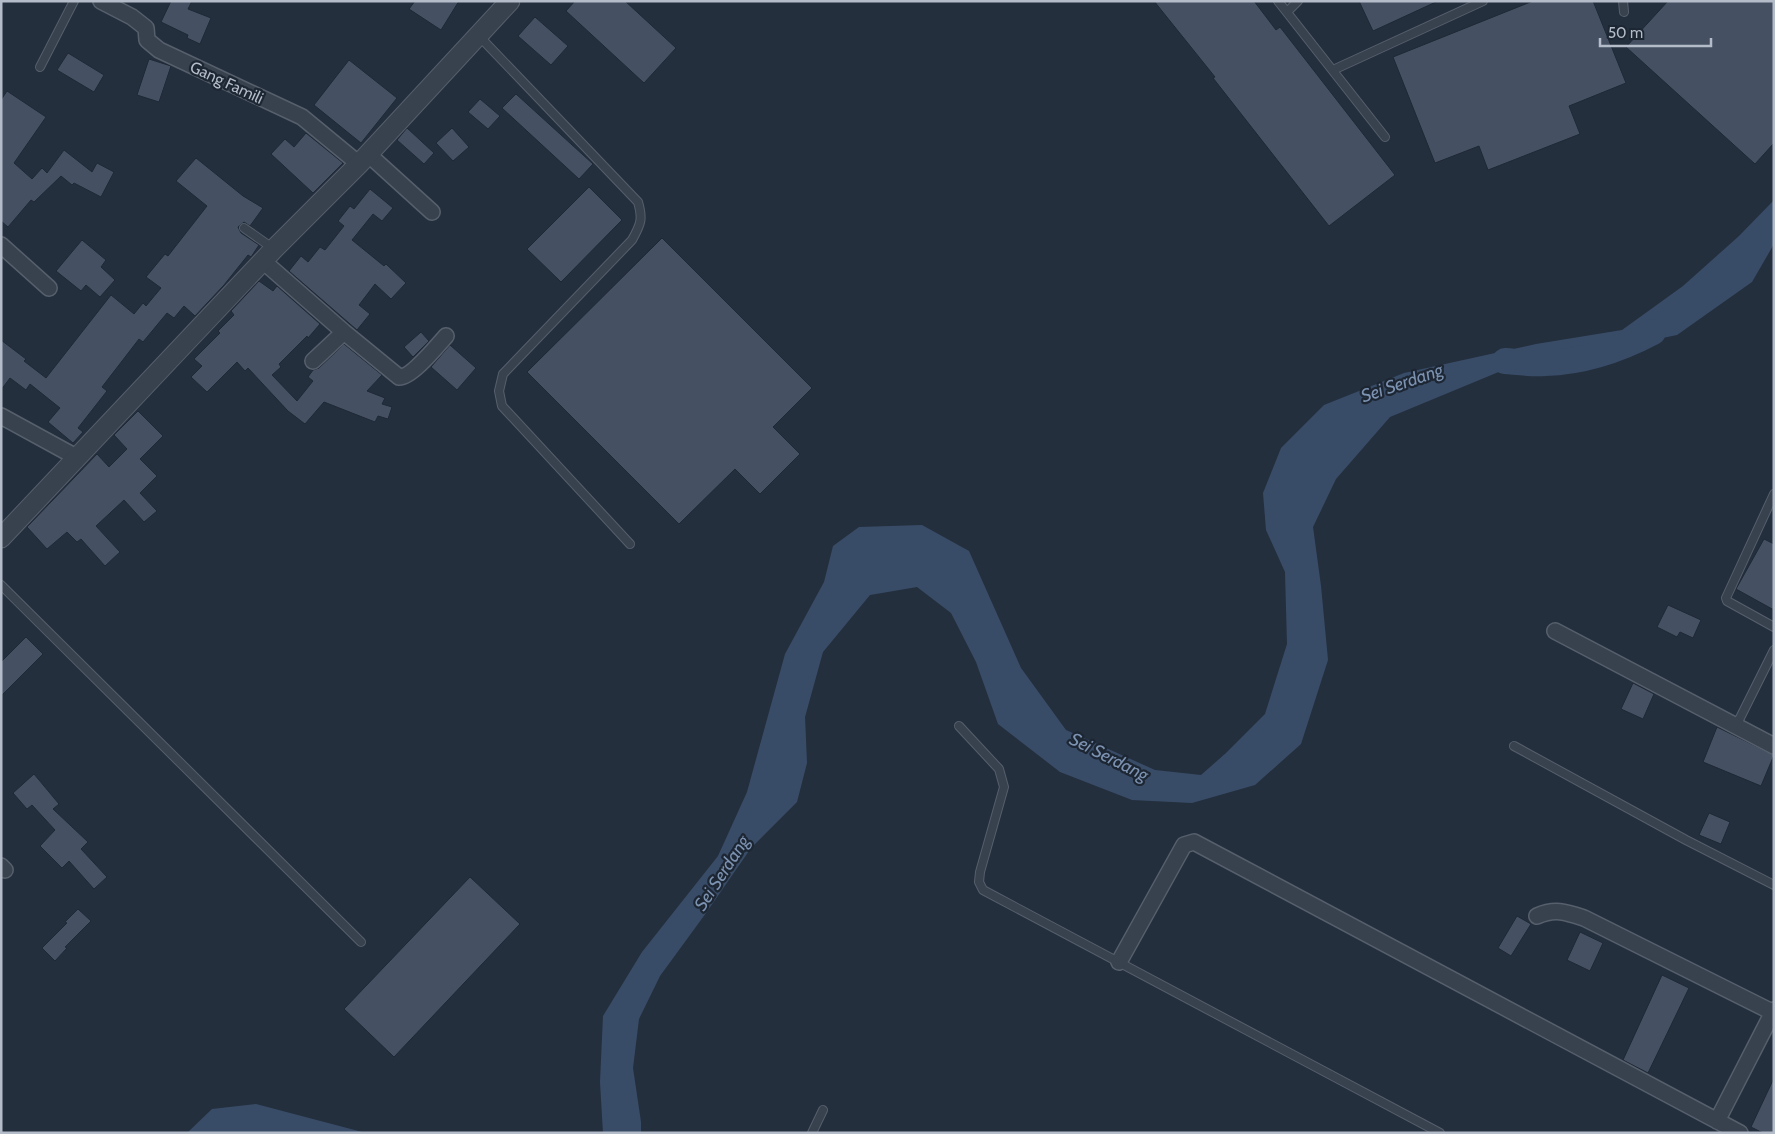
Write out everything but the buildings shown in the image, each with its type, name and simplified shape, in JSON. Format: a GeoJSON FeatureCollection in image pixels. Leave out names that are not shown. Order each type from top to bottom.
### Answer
{"type":"FeatureCollection","features":[{"type":"Feature","properties":{"kind":"street","name":"Gang Famili"},"geometry":{"type":"LineString","coordinates":[[101,1],[132,17],[146,28],[147,40],[159,50],[302,117],[363,159]]}},
{"type":"Feature","properties":{"kind":"street"},"geometry":{"type":"LineString","coordinates":[[1,538],[268,255],[363,159],[510,1]]}},
{"type":"Feature","properties":{"kind":"street"},"geometry":{"type":"LineString","coordinates":[[363,159],[432,212]]}},
{"type":"Feature","properties":{"kind":"street"},"geometry":{"type":"LineString","coordinates":[[1,246],[49,288]]}},
{"type":"Feature","properties":{"kind":"street"},"geometry":{"type":"LineString","coordinates":[[268,255],[344,332],[393,373],[402,378],[422,362],[446,336]]}},
{"type":"Feature","properties":{"kind":"street"},"geometry":{"type":"LineString","coordinates":[[313,361],[344,332]]}},
{"type":"Feature","properties":{"kind":"street"},"geometry":{"type":"LineString","coordinates":[[1,416],[76,457]]}},
{"type":"Feature","properties":{"kind":"street"},"geometry":{"type":"LineString","coordinates":[[1556,631],[1774,746]]}},
{"type":"Feature","properties":{"kind":"street"},"geometry":{"type":"LineString","coordinates":[[1119,962],[1184,845],[1194,842],[1740,1133]]}},
{"type":"Feature","properties":{"kind":"street"},"geometry":{"type":"LineString","coordinates":[[1536,916],[1556,911],[1584,918],[1773,1012],[1717,1121]]}},
{"type":"Feature","properties":{"kind":"lane"},"geometry":{"type":"LineString","coordinates":[[40,67],[74,1]]}},
{"type":"Feature","properties":{"kind":"lane"},"geometry":{"type":"LineString","coordinates":[[1278,1],[1386,137]]}},
{"type":"Feature","properties":{"kind":"lane"},"geometry":{"type":"LineString","coordinates":[[1286,12],[1298,1]]}},
{"type":"Feature","properties":{"kind":"lane"},"geometry":{"type":"LineString","coordinates":[[1332,70],[1483,1]]}},
{"type":"Feature","properties":{"kind":"lane"},"geometry":{"type":"LineString","coordinates":[[1623,1],[1624,12]]}},
{"type":"Feature","properties":{"kind":"lane"},"geometry":{"type":"LineString","coordinates":[[478,35],[638,202],[641,224],[632,240],[503,374],[499,392],[502,406],[630,544]]}},
{"type":"Feature","properties":{"kind":"lane"},"geometry":{"type":"LineString","coordinates":[[244,228],[268,255]]}},
{"type":"Feature","properties":{"kind":"lane"},"geometry":{"type":"LineString","coordinates":[[1774,494],[1726,596],[1727,601],[1774,627]]}},
{"type":"Feature","properties":{"kind":"lane"},"geometry":{"type":"LineString","coordinates":[[1,585],[361,942]]}},
{"type":"Feature","properties":{"kind":"lane"},"geometry":{"type":"LineString","coordinates":[[1736,726],[1774,650]]}},
{"type":"Feature","properties":{"kind":"lane"},"geometry":{"type":"LineString","coordinates":[[959,726],[999,769],[1004,787],[980,872],[979,882],[983,890],[1440,1133]]}},
{"type":"Feature","properties":{"kind":"lane"},"geometry":{"type":"LineString","coordinates":[[1514,746],[1686,840],[1774,885]]}},
{"type":"Feature","properties":{"kind":"lane"},"geometry":{"type":"LineString","coordinates":[[812,1133],[823,1110]]}},
{"type":"Feature","properties":{"kind":"water"},"geometry":{"type":"Polygon","coordinates":[[[1774,200],[1774,244],[1752,282],[1677,335],[1501,371],[1390,417],[1336,479],[1313,527],[1328,660],[1301,744],[1255,785],[1192,803],[1132,800],[1060,772],[998,724],[976,662],[951,613],[917,587],[870,595],[823,652],[805,717],[807,763],[797,802],[751,848],[660,976],[639,1019],[633,1068],[641,1133],[603,1133],[600,1082],[603,1016],[642,952],[718,856],[747,792],[785,654],[824,582],[833,546],[859,527],[922,525],[969,551],[1021,668],[1066,730],[1155,770],[1201,775],[1265,714],[1287,644],[1285,572],[1266,530],[1263,493],[1281,448],[1324,405],[1404,373],[1536,344],[1622,330],[1683,286],[1739,236],[1774,200]]]}},
{"type":"Feature","properties":{"kind":"water"},"geometry":{"type":"Polygon","coordinates":[[[256,1104],[366,1133],[187,1133],[212,1109],[256,1104]]]}},
{"type":"Feature","properties":{"kind":"waterway","name":"Sei Serdang"},"geometry":{"type":"LineString","coordinates":[[1505,361],[1540,363],[1574,360],[1601,354],[1653,332]]}}]}
